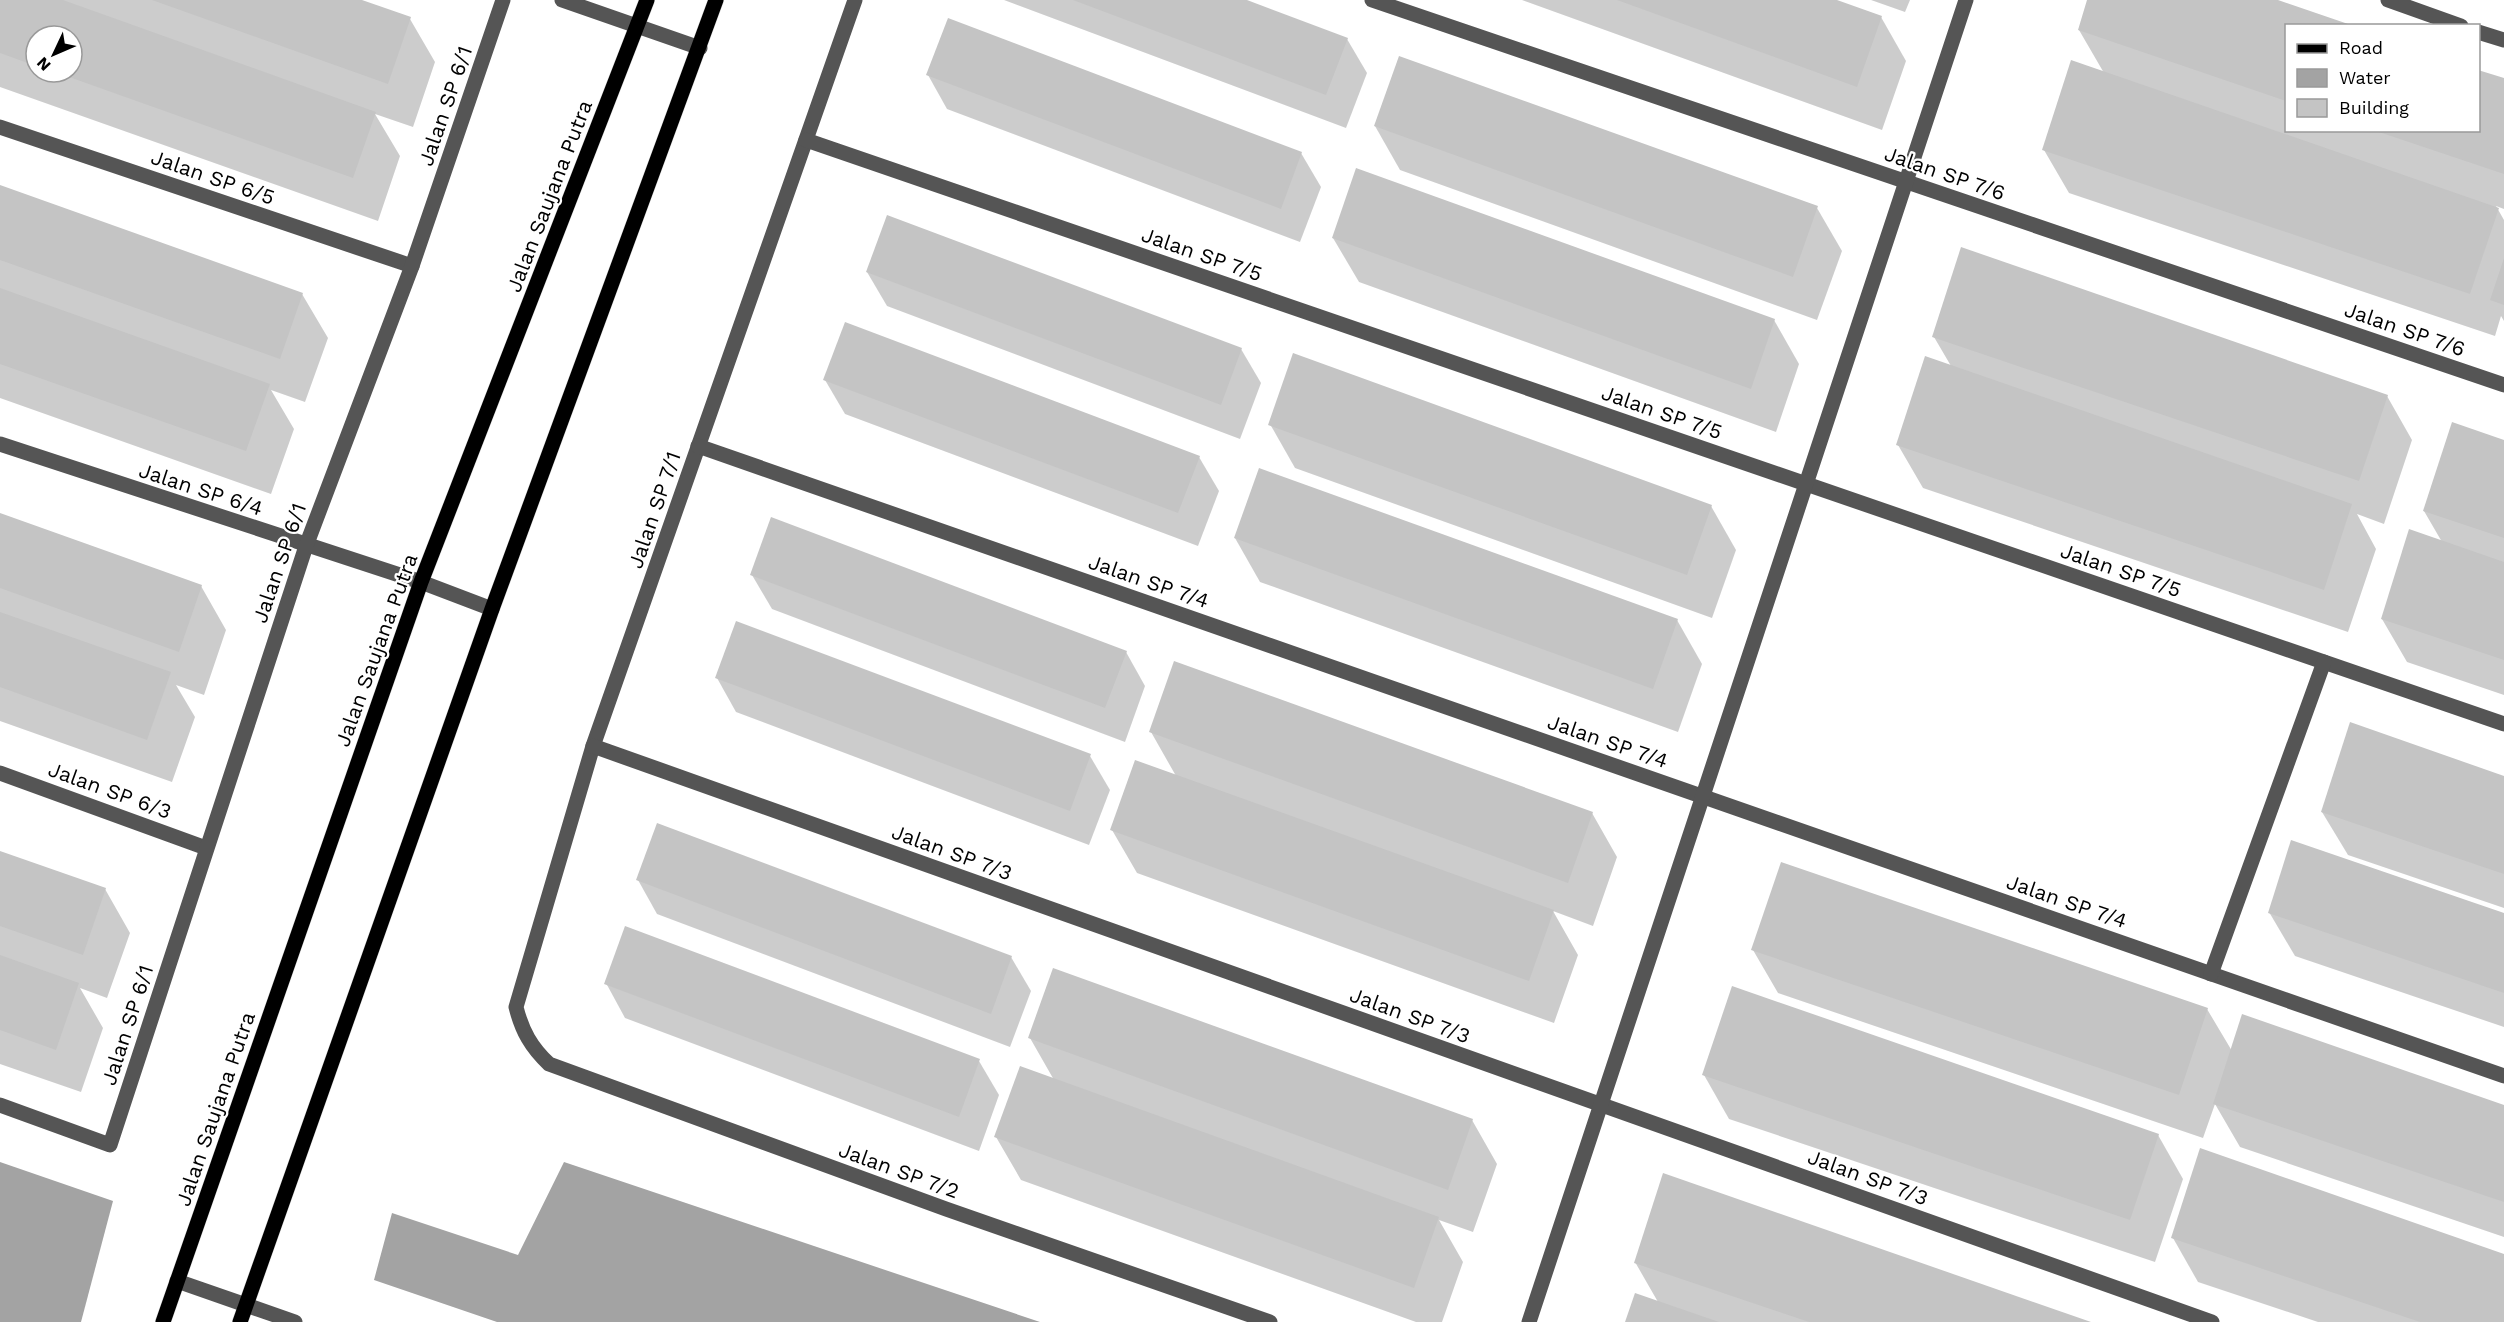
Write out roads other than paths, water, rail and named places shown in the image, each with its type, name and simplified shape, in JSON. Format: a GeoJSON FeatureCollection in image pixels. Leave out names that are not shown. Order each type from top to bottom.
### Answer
{"type":"FeatureCollection","features":[{"type":"Feature","properties":{"kind":"main road","name":"Jalan Saujana Putra"},"geometry":{"type":"LineString","coordinates":[[164,1322],[421,582],[647,0]]}},
{"type":"Feature","properties":{"kind":"main road"},"geometry":{"type":"LineString","coordinates":[[240,1322],[492,609],[716,0]]}},
{"type":"Feature","properties":{"kind":"street","name":"Jalan SP 6/1"},"geometry":{"type":"LineString","coordinates":[[0,1105],[110,1144],[306,546],[412,266],[503,0]]}},
{"type":"Feature","properties":{"kind":"street"},"geometry":{"type":"LineString","coordinates":[[562,0],[700,48]]}},
{"type":"Feature","properties":{"kind":"street","name":"Jalan SP 7/1"},"geometry":{"type":"LineString","coordinates":[[526,1038],[516,1007],[593,746],[855,0]]}},
{"type":"Feature","properties":{"kind":"street","name":"Jalan SP 7/6"},"geometry":{"type":"LineString","coordinates":[[1372,0],[2504,385]]}},
{"type":"Feature","properties":{"kind":"street"},"geometry":{"type":"LineString","coordinates":[[1529,1322],[1966,0]]}},
{"type":"Feature","properties":{"kind":"street"},"geometry":{"type":"LineString","coordinates":[[2388,0],[2455,24]]}},
{"type":"Feature","properties":{"kind":"street"},"geometry":{"type":"LineString","coordinates":[[2480,33],[2504,40]]}},
{"type":"Feature","properties":{"kind":"street","name":"Jalan SP 6/5"},"geometry":{"type":"LineString","coordinates":[[0,127],[412,266]]}},
{"type":"Feature","properties":{"kind":"street","name":"Jalan SP 7/5"},"geometry":{"type":"LineString","coordinates":[[806,140],[2504,724]]}},
{"type":"Feature","properties":{"kind":"street","name":"Jalan SP 6/4"},"geometry":{"type":"LineString","coordinates":[[0,444],[421,582],[492,609]]}},
{"type":"Feature","properties":{"kind":"street","name":"Jalan SP 7/4"},"geometry":{"type":"LineString","coordinates":[[698,446],[2504,1076]]}},
{"type":"Feature","properties":{"kind":"street"},"geometry":{"type":"LineString","coordinates":[[2211,974],[2324,662]]}},
{"type":"Feature","properties":{"kind":"street","name":"Jalan SP 7/3"},"geometry":{"type":"LineString","coordinates":[[593,746],[2212,1322]]}},
{"type":"Feature","properties":{"kind":"street","name":"Jalan SP 6/3"},"geometry":{"type":"LineString","coordinates":[[0,772],[206,848]]}},
{"type":"Feature","properties":{"kind":"street","name":"Jalan SP 7/2"},"geometry":{"type":"LineString","coordinates":[[526,1038],[549,1064],[946,1209],[1270,1322]]}},
{"type":"Feature","properties":{"kind":"street"},"geometry":{"type":"LineString","coordinates":[[177,1281],[295,1322]]}},
{"type":"Feature","properties":{"kind":"water"},"geometry":{"type":"Polygon","coordinates":[[[0,1162],[113,1201],[81,1322],[0,1322],[0,1162]]]}},
{"type":"Feature","properties":{"kind":"water"},"geometry":{"type":"Polygon","coordinates":[[[564,1162],[1040,1322],[497,1322],[374,1280],[392,1213],[518,1255],[564,1162]]]}}]}
